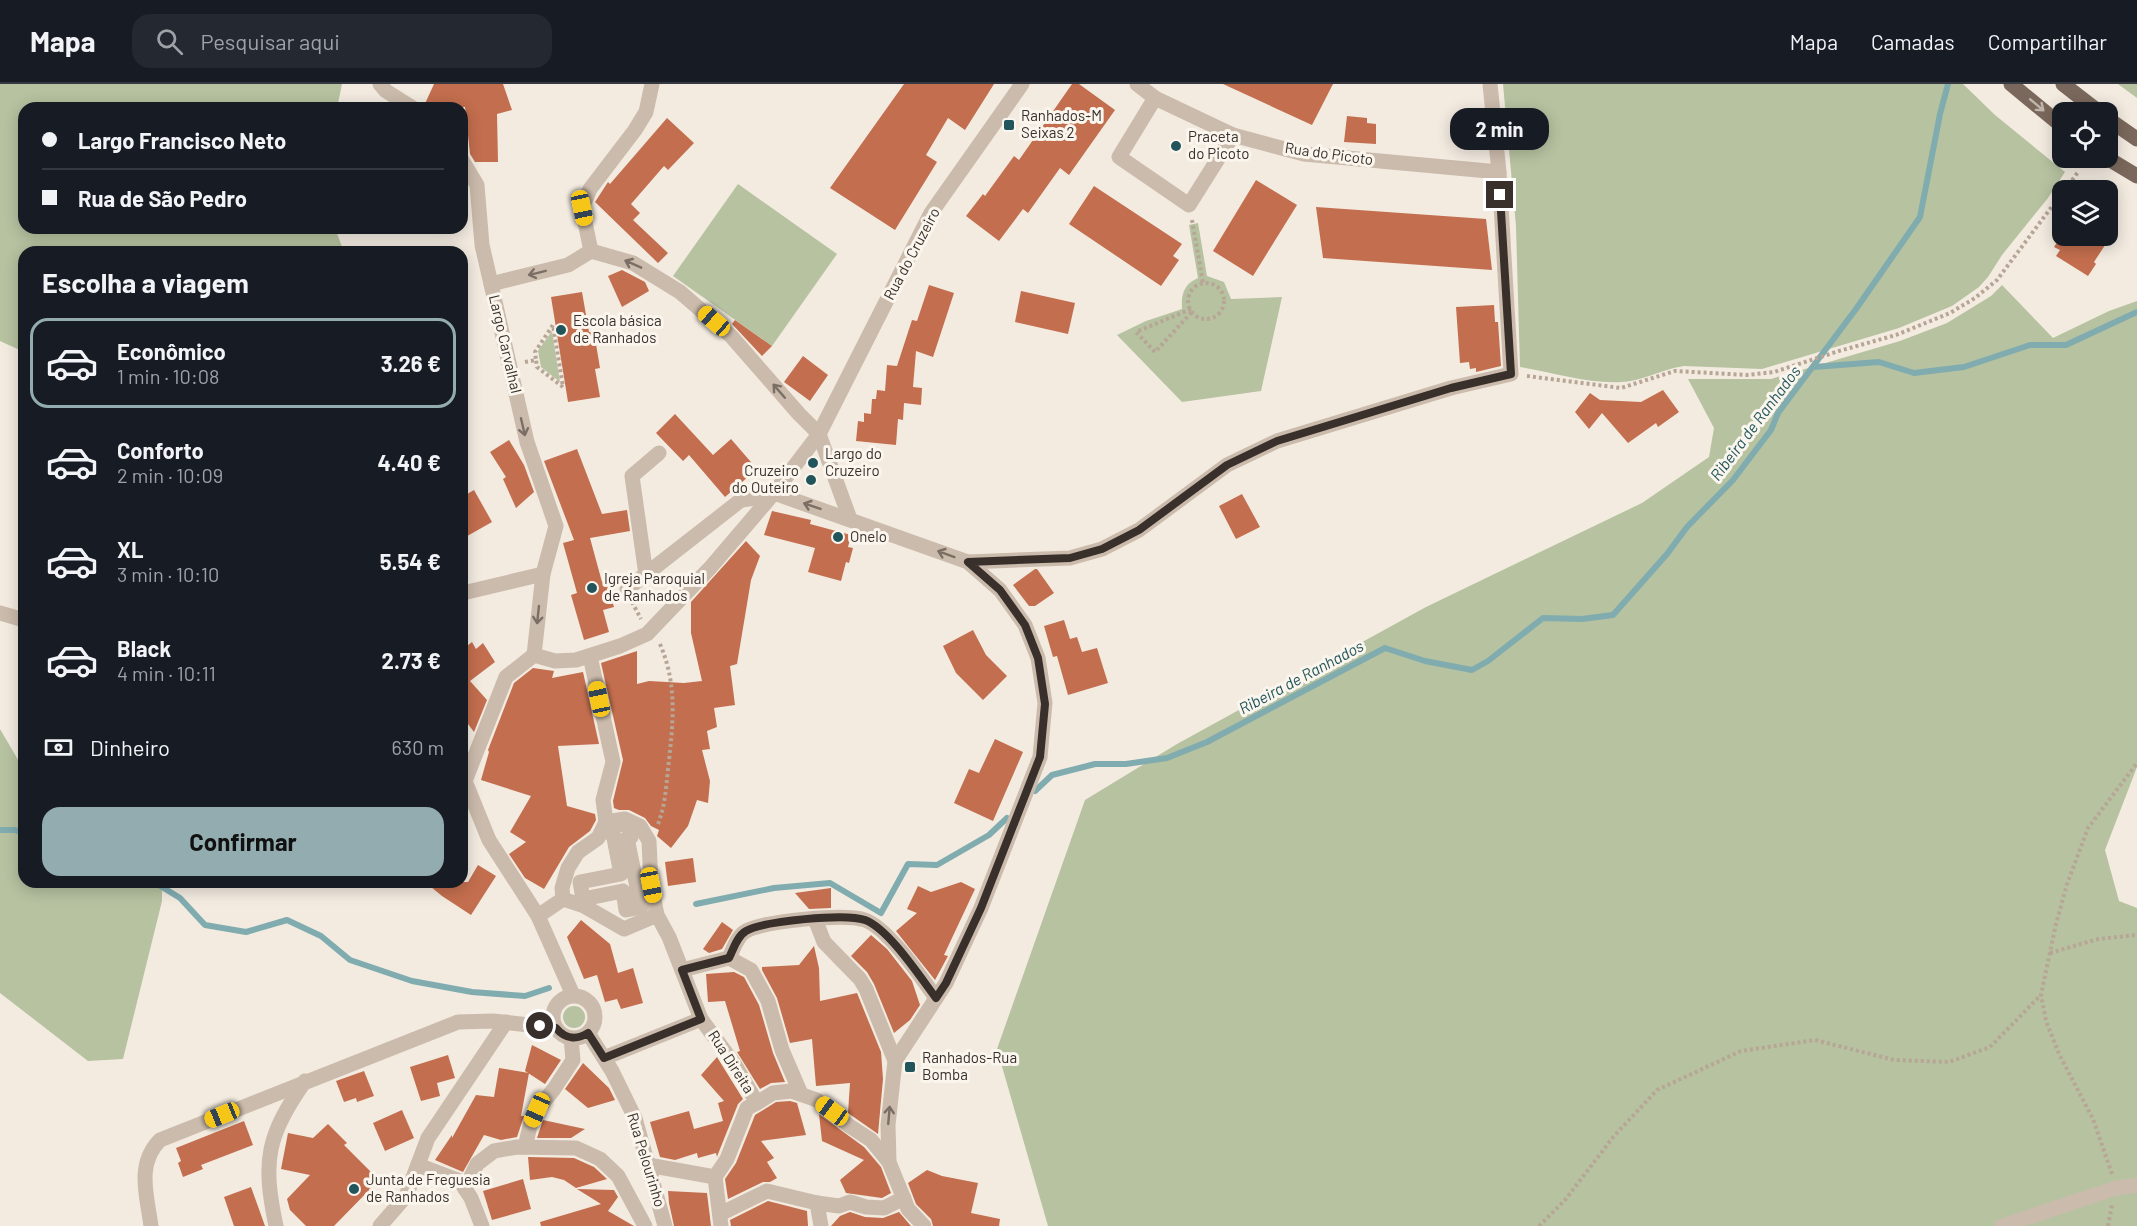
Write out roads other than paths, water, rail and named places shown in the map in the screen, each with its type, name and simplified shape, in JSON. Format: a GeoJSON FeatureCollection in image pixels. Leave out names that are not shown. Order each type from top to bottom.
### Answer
{"type":"FeatureCollection","features":[{"type":"Feature","properties":{"kind":"main road"},"geometry":{"type":"LineString","coordinates":[[2011,84],[2052,118]]}},
{"type":"Feature","properties":{"kind":"main road"},"geometry":{"type":"LineString","coordinates":[[2062,84],[2086,102]]}},
{"type":"Feature","properties":{"kind":"main road"},"geometry":{"type":"LineString","coordinates":[[2118,126],[2137,139]]}},
{"type":"Feature","properties":{"kind":"main road"},"geometry":{"type":"LineString","coordinates":[[2118,165],[2137,176]]}},
{"type":"Feature","properties":{"kind":"street"},"geometry":{"type":"LineString","coordinates":[[380,84],[386,91],[403,102]]}},
{"type":"Feature","properties":{"kind":"street"},"geometry":{"type":"LineString","coordinates":[[652,84],[646,112],[590,189],[582,208],[591,251],[633,263],[680,292],[731,336],[819,434],[850,519]]}},
{"type":"Feature","properties":{"kind":"street","name":"Rua do Cruzeiro"},"geometry":{"type":"LineString","coordinates":[[590,656],[620,646],[650,632],[710,568],[770,498],[819,434],[932,213],[1022,84]]}},
{"type":"Feature","properties":{"kind":"street","name":"Rua do Picoto"},"geometry":{"type":"LineString","coordinates":[[1137,84],[1155,98],[1233,135],[1304,154],[1499,172]]}},
{"type":"Feature","properties":{"kind":"street"},"geometry":{"type":"LineString","coordinates":[[968,562],[1070,558],[1102,549],[1139,530],[1227,465],[1277,441],[1451,388],[1511,374],[1499,172],[1490,84]]}},
{"type":"Feature","properties":{"kind":"street"},"geometry":{"type":"LineString","coordinates":[[1155,98],[1119,157],[1189,205],[1233,135]]}},
{"type":"Feature","properties":{"kind":"street"},"geometry":{"type":"LineString","coordinates":[[468,170],[477,185],[482,245],[491,284]]}},
{"type":"Feature","properties":{"kind":"street","name":"Largo Carvalhal"},"geometry":{"type":"LineString","coordinates":[[534,656],[543,574],[556,526],[527,442],[491,284],[567,265],[591,251]]}},
{"type":"Feature","properties":{"kind":"street"},"geometry":{"type":"LineString","coordinates":[[646,575],[632,476],[659,453]]}},
{"type":"Feature","properties":{"kind":"street"},"geometry":{"type":"LineString","coordinates":[[627,589],[741,500],[770,498],[850,519],[968,562],[1000,590],[1025,625],[1038,658],[1045,704],[1040,757],[981,908],[946,983],[894,1061]]}},
{"type":"Feature","properties":{"kind":"street"},"geometry":{"type":"LineString","coordinates":[[468,592],[543,574]]}},
{"type":"Feature","properties":{"kind":"street"},"geometry":{"type":"LineString","coordinates":[[0,613],[18,618]]}},
{"type":"Feature","properties":{"kind":"street"},"geometry":{"type":"LineString","coordinates":[[468,770],[506,678],[534,656],[562,661],[590,656],[613,762],[603,800],[608,825],[610,834],[613,833],[621,874],[580,882],[583,899],[623,891],[626,910],[641,907],[627,838],[631,837],[628,823],[608,825],[598,838],[578,852],[562,888],[563,899]]}},
{"type":"Feature","properties":{"kind":"street"},"geometry":{"type":"LineString","coordinates":[[468,790],[489,840],[538,916],[573,995]]}},
{"type":"Feature","properties":{"kind":"street","name":"Rua Direita"},"geometry":{"type":"LineString","coordinates":[[608,825],[625,819],[640,826],[649,841],[651,885],[657,915],[669,937],[701,1019],[735,1065],[757,1102],[747,1108],[727,1159],[715,1177]]}},
{"type":"Feature","properties":{"kind":"street"},"geometry":{"type":"LineString","coordinates":[[538,916],[563,899]]}},
{"type":"Feature","properties":{"kind":"street"},"geometry":{"type":"LineString","coordinates":[[563,899],[584,906],[624,929],[657,915]]}},
{"type":"Feature","properties":{"kind":"street"},"geometry":{"type":"LineString","coordinates":[[729,958],[736,942],[744,932],[787,921],[842,918],[864,920],[885,933],[936,998]]}},
{"type":"Feature","properties":{"kind":"street"},"geometry":{"type":"LineString","coordinates":[[815,919],[824,942],[860,979],[866,989],[894,1061],[888,1125],[889,1162]]}},
{"type":"Feature","properties":{"kind":"street"},"geometry":{"type":"LineString","coordinates":[[682,970],[729,958],[751,970],[768,1001],[782,1050],[801,1094]]}},
{"type":"Feature","properties":{"kind":"street"},"geometry":{"type":"LineString","coordinates":[[573,995],[586,998],[594,1008],[595,1021],[588,1033],[577,1038],[560,1033],[553,1021],[555,1007],[560,1001],[573,995]]}},
{"type":"Feature","properties":{"kind":"street"},"geometry":{"type":"LineString","coordinates":[[604,1058],[701,1019]]}},
{"type":"Feature","properties":{"kind":"street"},"geometry":{"type":"LineString","coordinates":[[151,1226],[145,1162],[151,1148],[160,1140],[458,1022],[506,1022],[556,1028]]}},
{"type":"Feature","properties":{"kind":"street"},"geometry":{"type":"LineString","coordinates":[[380,1226],[406,1196],[428,1138],[506,1022]]}},
{"type":"Feature","properties":{"kind":"street","name":"Rua Pelourinho"},"geometry":{"type":"LineString","coordinates":[[588,1033],[612,1071],[635,1118],[665,1226]]}},
{"type":"Feature","properties":{"kind":"street"},"geometry":{"type":"LineString","coordinates":[[525,1147],[537,1110],[573,1060],[571,1038]]}},
{"type":"Feature","properties":{"kind":"street"},"geometry":{"type":"LineString","coordinates":[[276,1226],[269,1196],[268,1167],[274,1133],[287,1107],[305,1081]]}},
{"type":"Feature","properties":{"kind":"street"},"geometry":{"type":"LineString","coordinates":[[757,1102],[773,1093],[791,1091],[801,1094],[816,1100],[871,1140],[889,1162],[908,1209],[924,1226]]}},
{"type":"Feature","properties":{"kind":"street"},"geometry":{"type":"LineString","coordinates":[[465,1189],[477,1164],[494,1151],[525,1147],[576,1148],[600,1159],[618,1176],[645,1226]]}},
{"type":"Feature","properties":{"kind":"street"},"geometry":{"type":"LineString","coordinates":[[418,1165],[460,1181],[482,1226]]}},
{"type":"Feature","properties":{"kind":"street"},"geometry":{"type":"LineString","coordinates":[[648,1165],[715,1177],[721,1220],[767,1191],[839,1206],[850,1202],[866,1207],[884,1208],[904,1198]]}},
{"type":"Feature","properties":{"kind":"street"},"geometry":{"type":"LineString","coordinates":[[2002,1226],[2116,1188],[2137,1185]]}},
{"type":"Feature","properties":{"kind":"street"},"geometry":{"type":"LineString","coordinates":[[817,1203],[821,1226]]}},
{"type":"Feature","properties":{"kind":"waterway","name":"Ribeira de Ranhados"},"geometry":{"type":"LineString","coordinates":[[1035,791],[1052,775],[1095,764],[1126,764],[1167,758],[1207,742],[1385,648],[1425,661],[1472,670],[1488,661],[1543,618],[1582,619],[1613,615],[1667,554],[1687,527],[1733,480],[1771,430],[1778,413],[1856,309],[1920,217],[1948,84]]}},
{"type":"Feature","properties":{"kind":"waterway","name":"Ribeira de Ranhados"},"geometry":{"type":"LineString","coordinates":[[1814,367],[1879,362],[1914,373],[1964,367],[2030,345],[2066,345],[2137,312]]}},
{"type":"Feature","properties":{"kind":"waterway","name":"Ribeira de Ranhados"},"geometry":{"type":"LineString","coordinates":[[696,904],[774,888],[830,883],[881,913],[908,864],[937,865],[989,835],[1007,818]]}},
{"type":"Feature","properties":{"kind":"waterway","name":"Ribeira de Ranhados"},"geometry":{"type":"LineString","coordinates":[[0,830],[18,831]]}},
{"type":"Feature","properties":{"kind":"waterway","name":"Ribeira de Ranhados"},"geometry":{"type":"LineString","coordinates":[[164,888],[180,898],[205,925],[246,932],[287,920],[321,936],[350,960],[412,981],[472,992],[525,996],[549,988]]}},
{"type":"Feature","properties":{"kind":"place","name":"Ranhados-M Seixas 2"},"geometry":{"type":"Point","coordinates":[1009,125]}},
{"type":"Feature","properties":{"kind":"place","name":"Praceta do Picoto"},"geometry":{"type":"Point","coordinates":[1176,146]}},
{"type":"Feature","properties":{"kind":"place","name":"Escola básica de Ranhados"},"geometry":{"type":"Point","coordinates":[561,330]}},
{"type":"Feature","properties":{"kind":"place","name":"Largo do Cruzeiro"},"geometry":{"type":"Point","coordinates":[813,463]}},
{"type":"Feature","properties":{"kind":"place","name":"Cruzeiro do Outeiro"},"geometry":{"type":"Point","coordinates":[811,480]}},
{"type":"Feature","properties":{"kind":"place","name":"Onelo"},"geometry":{"type":"Point","coordinates":[838,537]}},
{"type":"Feature","properties":{"kind":"place","name":"Igreja Paroquial de Ranhados"},"geometry":{"type":"Point","coordinates":[592,588]}},
{"type":"Feature","properties":{"kind":"place","name":"Ranhados-Rua Bomba"},"geometry":{"type":"Point","coordinates":[910,1067]}},
{"type":"Feature","properties":{"kind":"place","name":"Junta de Freguesia de Ranhados"},"geometry":{"type":"Point","coordinates":[354,1189]}}]}
